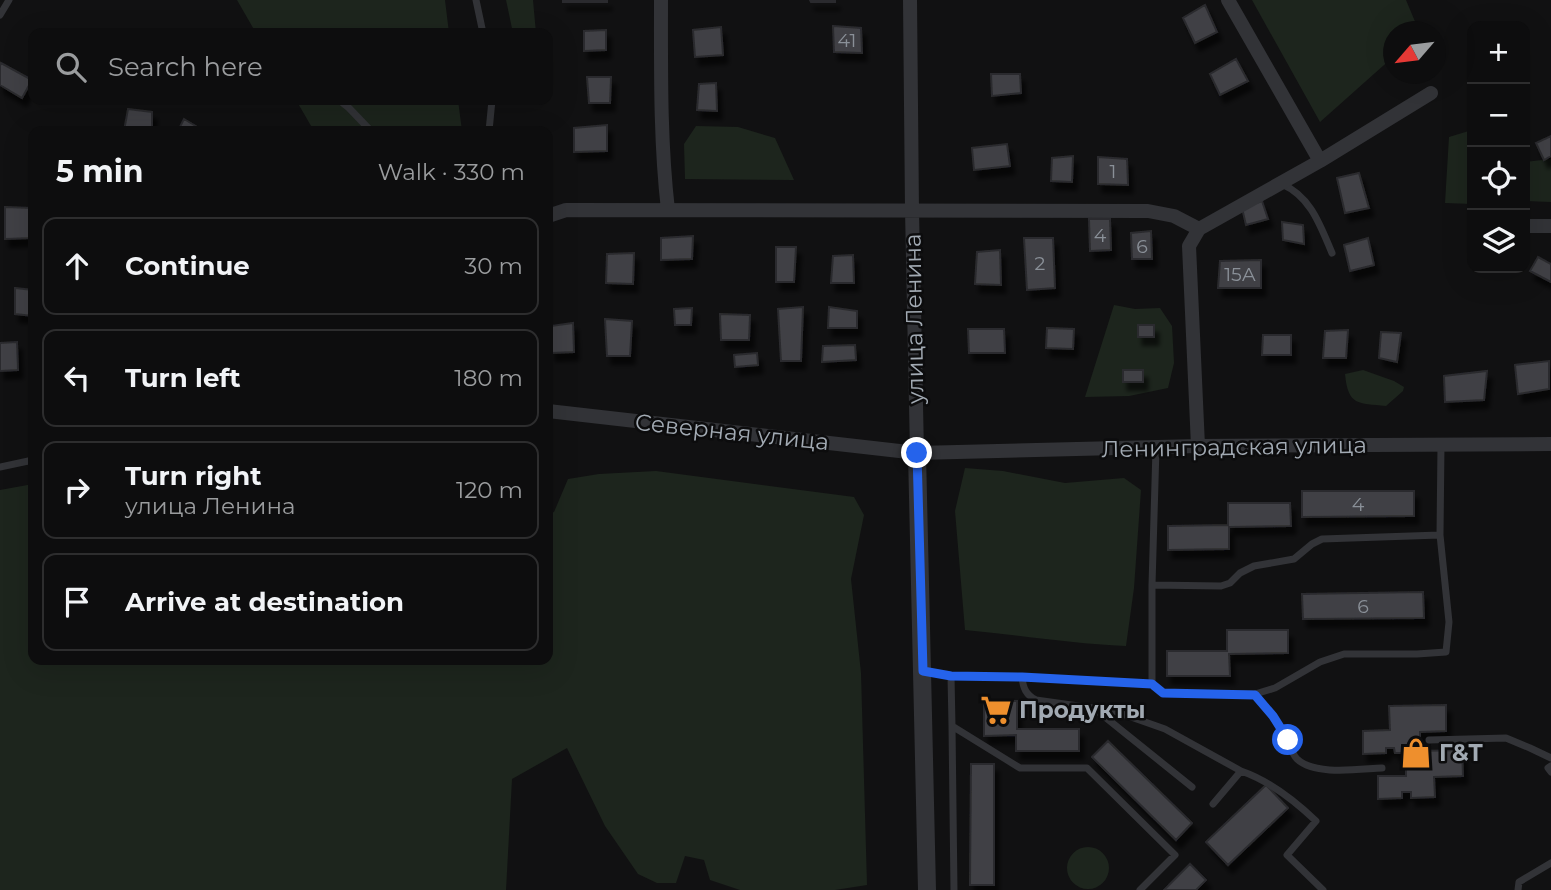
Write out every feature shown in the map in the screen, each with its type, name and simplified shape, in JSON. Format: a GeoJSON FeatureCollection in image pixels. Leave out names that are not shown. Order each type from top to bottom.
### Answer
{"type":"FeatureCollection","features":[{"type":"Feature","properties":{"kind":"street"},"geometry":{"type":"LineString","coordinates":[[661,0],[664,173],[668,210]]}},
{"type":"Feature","properties":{"kind":"street","name":"улица Ленина"},"geometry":{"type":"LineString","coordinates":[[910,0],[912,210],[928,890]]}},
{"type":"Feature","properties":{"kind":"street"},"geometry":{"type":"LineString","coordinates":[[1228,0],[1320,161]]}},
{"type":"Feature","properties":{"kind":"street"},"geometry":{"type":"LineString","coordinates":[[1198,446],[1189,246],[1199,229],[1320,161],[1431,93]]}},
{"type":"Feature","properties":{"kind":"street"},"geometry":{"type":"LineString","coordinates":[[553,214],[566,210],[1149,211],[1174,216],[1199,229]]}},
{"type":"Feature","properties":{"kind":"street"},"geometry":{"type":"LineString","coordinates":[[1530,226],[1551,226]]}},
{"type":"Feature","properties":{"kind":"street","name":"Северная улица"},"geometry":{"type":"LineString","coordinates":[[553,412],[917,453]]}},
{"type":"Feature","properties":{"kind":"street","name":"Ленинградская улица"},"geometry":{"type":"LineString","coordinates":[[917,453],[1198,446],[1551,444]]}},
{"type":"Feature","properties":{"kind":"lane"},"geometry":{"type":"LineString","coordinates":[[0,15],[9,0]]}},
{"type":"Feature","properties":{"kind":"lane"},"geometry":{"type":"LineString","coordinates":[[476,0],[482,28]]}},
{"type":"Feature","properties":{"kind":"lane"},"geometry":{"type":"LineString","coordinates":[[344,105],[365,126]]}},
{"type":"Feature","properties":{"kind":"lane"},"geometry":{"type":"LineString","coordinates":[[489,126],[492,105]]}},
{"type":"Feature","properties":{"kind":"lane"},"geometry":{"type":"LineString","coordinates":[[1281,183],[1296,190],[1318,218],[1332,253]]}},
{"type":"Feature","properties":{"kind":"lane"},"geometry":{"type":"LineString","coordinates":[[923,671],[951,676],[1152,684],[1163,693],[1255,695],[1275,688],[1320,662],[1344,654],[1446,652],[1449,622],[1440,535],[1441,445]]}},
{"type":"Feature","properties":{"kind":"lane"},"geometry":{"type":"LineString","coordinates":[[1152,684],[1156,448]]}},
{"type":"Feature","properties":{"kind":"lane"},"geometry":{"type":"LineString","coordinates":[[0,467],[28,461]]}},
{"type":"Feature","properties":{"kind":"lane"},"geometry":{"type":"LineString","coordinates":[[1152,585],[1221,586],[1254,566],[1294,559],[1322,539],[1440,535]]}},
{"type":"Feature","properties":{"kind":"lane"},"geometry":{"type":"LineString","coordinates":[[951,676],[954,890]]}},
{"type":"Feature","properties":{"kind":"lane"},"geometry":{"type":"LineString","coordinates":[[1022,677],[1023,687],[1030,697],[1036,700],[1114,711],[1165,729],[1241,771],[1260,778],[1302,807],[1316,821],[1287,855],[1323,890]]}},
{"type":"Feature","properties":{"kind":"lane"},"geometry":{"type":"LineString","coordinates":[[1255,695],[1273,716],[1296,758],[1317,769],[1382,768]]}},
{"type":"Feature","properties":{"kind":"lane"},"geometry":{"type":"LineString","coordinates":[[1094,709],[1192,787]]}},
{"type":"Feature","properties":{"kind":"lane"},"geometry":{"type":"LineString","coordinates":[[952,726],[1020,768],[1087,768],[1175,855],[1140,890]]}},
{"type":"Feature","properties":{"kind":"lane"},"geometry":{"type":"LineString","coordinates":[[1429,740],[1506,738],[1551,758]]}},
{"type":"Feature","properties":{"kind":"lane"},"geometry":{"type":"LineString","coordinates":[[1551,766],[1548,768],[1551,772]]}},
{"type":"Feature","properties":{"kind":"lane"},"geometry":{"type":"LineString","coordinates":[[1213,804],[1241,771]]}},
{"type":"Feature","properties":{"kind":"lane"},"geometry":{"type":"LineString","coordinates":[[1518,890],[1519,881],[1551,863]]}},
{"type":"Feature","properties":{"kind":"shaded area"},"geometry":{"type":"Polygon","coordinates":[[[237,0],[445,0],[448,28],[253,28],[237,0]]]}},
{"type":"Feature","properties":{"kind":"shaded area"},"geometry":{"type":"Polygon","coordinates":[[[506,0],[533,0],[536,28],[512,28],[506,0]]]}},
{"type":"Feature","properties":{"kind":"shaded area"},"geometry":{"type":"Polygon","coordinates":[[[1252,0],[1406,0],[1415,21],[1383,21],[1383,66],[1320,122],[1252,0]]]}},
{"type":"Feature","properties":{"kind":"shaded area"},"geometry":{"type":"Polygon","coordinates":[[[299,105],[459,105],[461,126],[311,126],[299,105]]]}},
{"type":"Feature","properties":{"kind":"shaded area"},"geometry":{"type":"Polygon","coordinates":[[[696,126],[738,127],[775,138],[794,180],[685,179],[684,144],[696,126]]]}},
{"type":"Feature","properties":{"kind":"shaded area"},"geometry":{"type":"Polygon","coordinates":[[[1467,132],[1467,204],[1445,203],[1449,137],[1467,132]]]}},
{"type":"Feature","properties":{"kind":"shaded area"},"geometry":{"type":"Polygon","coordinates":[[[1551,159],[1551,202],[1530,201],[1530,161],[1551,159]]]}},
{"type":"Feature","properties":{"kind":"shaded area"},"geometry":{"type":"Polygon","coordinates":[[[1114,305],[1135,309],[1160,308],[1172,326],[1174,363],[1168,388],[1129,396],[1085,397],[1114,305]]]}},
{"type":"Feature","properties":{"kind":"shaded area"},"geometry":{"type":"Polygon","coordinates":[[[1363,370],[1394,381],[1404,387],[1403,391],[1386,406],[1356,401],[1349,392],[1345,374],[1363,370]]]}},
{"type":"Feature","properties":{"kind":"shaded area"},"geometry":{"type":"Polygon","coordinates":[[[965,468],[1003,471],[1065,483],[1124,478],[1141,490],[1134,588],[1126,646],[965,630],[955,511],[965,468]]]}},
{"type":"Feature","properties":{"kind":"shaded area"},"geometry":{"type":"Polygon","coordinates":[[[656,471],[854,497],[864,515],[851,579],[861,673],[867,885],[835,890],[740,890],[710,880],[704,860],[685,856],[676,883],[657,883],[638,874],[605,826],[567,748],[512,779],[506,890],[0,890],[0,490],[28,485],[28,665],[553,665],[553,512],[568,479],[599,474],[656,471]]]}},
{"type":"Feature","properties":{"kind":"shaded area"},"geometry":{"type":"Polygon","coordinates":[[[1088,847],[1103,853],[1109,868],[1103,883],[1088,889],[1073,883],[1067,868],[1073,853],[1088,847]]]}},
{"type":"Feature","properties":{"kind":"building"},"geometry":{"type":"Polygon","coordinates":[[[607,0],[607,2],[563,2],[607,0]]]}},
{"type":"Feature","properties":{"kind":"building"},"geometry":{"type":"Polygon","coordinates":[[[810,0],[835,0],[835,2],[811,2],[810,0]]]}},
{"type":"Feature","properties":{"kind":"building"},"geometry":{"type":"Polygon","coordinates":[[[1205,5],[1217,32],[1195,43],[1183,18],[1205,5]]]}},
{"type":"Feature","properties":{"kind":"building"},"geometry":{"type":"Polygon","coordinates":[[[833,26],[861,28],[862,53],[834,52],[833,26]]]}},
{"type":"Feature","properties":{"kind":"building"},"geometry":{"type":"Polygon","coordinates":[[[721,27],[723,55],[695,57],[693,30],[721,27]]]}},
{"type":"Feature","properties":{"kind":"building"},"geometry":{"type":"Polygon","coordinates":[[[606,30],[606,50],[584,51],[584,31],[606,30]]]}},
{"type":"Feature","properties":{"kind":"building"},"geometry":{"type":"Polygon","coordinates":[[[1236,59],[1248,81],[1220,95],[1210,74],[1236,59]]]}},
{"type":"Feature","properties":{"kind":"building"},"geometry":{"type":"Polygon","coordinates":[[[1,63],[28,78],[28,87],[22,98],[0,85],[1,63]]]}},
{"type":"Feature","properties":{"kind":"building"},"geometry":{"type":"Polygon","coordinates":[[[991,74],[1020,74],[1021,93],[992,96],[991,74]]]}},
{"type":"Feature","properties":{"kind":"building"},"geometry":{"type":"Polygon","coordinates":[[[587,77],[611,77],[610,103],[589,103],[587,77]]]}},
{"type":"Feature","properties":{"kind":"building"},"geometry":{"type":"Polygon","coordinates":[[[716,83],[717,111],[697,110],[699,84],[716,83]]]}},
{"type":"Feature","properties":{"kind":"building"},"geometry":{"type":"Polygon","coordinates":[[[128,109],[152,112],[152,126],[125,126],[128,109]]]}},
{"type":"Feature","properties":{"kind":"building"},"geometry":{"type":"Polygon","coordinates":[[[184,119],[196,126],[180,126],[184,119]]]}},
{"type":"Feature","properties":{"kind":"building"},"geometry":{"type":"Polygon","coordinates":[[[607,125],[607,151],[574,152],[574,128],[607,125]]]}},
{"type":"Feature","properties":{"kind":"building"},"geometry":{"type":"Polygon","coordinates":[[[1551,136],[1551,156],[1544,160],[1536,143],[1551,136]]]}},
{"type":"Feature","properties":{"kind":"building"},"geometry":{"type":"Polygon","coordinates":[[[1007,144],[1010,166],[974,170],[972,148],[1007,144]]]}},
{"type":"Feature","properties":{"kind":"building"},"geometry":{"type":"Polygon","coordinates":[[[1073,156],[1072,182],[1051,181],[1052,158],[1073,156]]]}},
{"type":"Feature","properties":{"kind":"building"},"geometry":{"type":"Polygon","coordinates":[[[1098,157],[1127,159],[1128,185],[1098,184],[1098,157]]]}},
{"type":"Feature","properties":{"kind":"building"},"geometry":{"type":"Polygon","coordinates":[[[1359,173],[1369,208],[1345,213],[1337,178],[1359,173]]]}},
{"type":"Feature","properties":{"kind":"building"},"geometry":{"type":"Polygon","coordinates":[[[1262,201],[1268,219],[1246,225],[1242,208],[1262,201]]]}},
{"type":"Feature","properties":{"kind":"building"},"geometry":{"type":"Polygon","coordinates":[[[5,207],[28,208],[28,238],[5,239],[5,207]]]}},
{"type":"Feature","properties":{"kind":"building"},"geometry":{"type":"Polygon","coordinates":[[[1089,219],[1110,219],[1111,250],[1090,251],[1089,219]]]}},
{"type":"Feature","properties":{"kind":"building"},"geometry":{"type":"Polygon","coordinates":[[[1282,222],[1303,225],[1304,244],[1283,240],[1282,222]]]}},
{"type":"Feature","properties":{"kind":"building"},"geometry":{"type":"Polygon","coordinates":[[[1151,231],[1152,259],[1132,259],[1131,233],[1151,231]]]}},
{"type":"Feature","properties":{"kind":"building"},"geometry":{"type":"Polygon","coordinates":[[[693,236],[692,259],[661,260],[661,238],[693,236]]]}},
{"type":"Feature","properties":{"kind":"building"},"geometry":{"type":"Polygon","coordinates":[[[1024,238],[1053,238],[1055,288],[1027,290],[1024,238]]]}},
{"type":"Feature","properties":{"kind":"building"},"geometry":{"type":"Polygon","coordinates":[[[1368,238],[1374,265],[1350,271],[1344,245],[1368,238]]]}},
{"type":"Feature","properties":{"kind":"building"},"geometry":{"type":"Polygon","coordinates":[[[776,247],[796,247],[794,282],[776,282],[776,247]]]}},
{"type":"Feature","properties":{"kind":"building"},"geometry":{"type":"Polygon","coordinates":[[[1000,250],[1001,285],[975,284],[977,252],[1000,250]]]}},
{"type":"Feature","properties":{"kind":"building"},"geometry":{"type":"Polygon","coordinates":[[[634,253],[633,284],[606,283],[607,254],[634,253]]]}},
{"type":"Feature","properties":{"kind":"building"},"geometry":{"type":"Polygon","coordinates":[[[853,255],[854,283],[831,283],[833,256],[853,255]]]}},
{"type":"Feature","properties":{"kind":"building"},"geometry":{"type":"Polygon","coordinates":[[[1538,257],[1551,264],[1551,282],[1530,271],[1538,257]]]}},
{"type":"Feature","properties":{"kind":"building"},"geometry":{"type":"Polygon","coordinates":[[[1261,260],[1261,288],[1218,288],[1220,261],[1261,260]]]}},
{"type":"Feature","properties":{"kind":"building"},"geometry":{"type":"Polygon","coordinates":[[[15,288],[28,289],[28,315],[15,314],[15,288]]]}},
{"type":"Feature","properties":{"kind":"building"},"geometry":{"type":"Polygon","coordinates":[[[803,307],[801,361],[781,361],[778,309],[803,307]]]}},
{"type":"Feature","properties":{"kind":"building"},"geometry":{"type":"Polygon","coordinates":[[[829,307],[857,311],[857,328],[828,328],[829,307]]]}},
{"type":"Feature","properties":{"kind":"building"},"geometry":{"type":"Polygon","coordinates":[[[692,308],[691,325],[675,325],[674,309],[692,308]]]}},
{"type":"Feature","properties":{"kind":"building"},"geometry":{"type":"Polygon","coordinates":[[[720,314],[750,315],[749,340],[721,340],[720,314]]]}},
{"type":"Feature","properties":{"kind":"building"},"geometry":{"type":"Polygon","coordinates":[[[605,319],[632,321],[630,356],[607,356],[605,319]]]}},
{"type":"Feature","properties":{"kind":"building"},"geometry":{"type":"Polygon","coordinates":[[[573,323],[574,352],[553,353],[553,326],[573,323]]]}},
{"type":"Feature","properties":{"kind":"building"},"geometry":{"type":"Polygon","coordinates":[[[1138,325],[1154,325],[1154,337],[1138,337],[1138,325]]]}},
{"type":"Feature","properties":{"kind":"building"},"geometry":{"type":"Polygon","coordinates":[[[1047,328],[1074,329],[1073,349],[1046,348],[1047,328]]]}},
{"type":"Feature","properties":{"kind":"building"},"geometry":{"type":"Polygon","coordinates":[[[968,329],[1004,329],[1005,353],[969,353],[968,329]]]}},
{"type":"Feature","properties":{"kind":"building"},"geometry":{"type":"Polygon","coordinates":[[[1348,330],[1346,358],[1323,358],[1325,331],[1348,330]]]}},
{"type":"Feature","properties":{"kind":"building"},"geometry":{"type":"Polygon","coordinates":[[[1381,332],[1401,333],[1397,362],[1379,358],[1381,332]]]}},
{"type":"Feature","properties":{"kind":"building"},"geometry":{"type":"Polygon","coordinates":[[[1263,335],[1291,335],[1291,355],[1262,355],[1263,335]]]}},
{"type":"Feature","properties":{"kind":"building"},"geometry":{"type":"Polygon","coordinates":[[[17,342],[18,370],[0,371],[0,343],[17,342]]]}},
{"type":"Feature","properties":{"kind":"building"},"geometry":{"type":"Polygon","coordinates":[[[855,345],[856,360],[822,362],[823,346],[855,345]]]}},
{"type":"Feature","properties":{"kind":"building"},"geometry":{"type":"Polygon","coordinates":[[[757,353],[758,365],[735,367],[734,355],[757,353]]]}},
{"type":"Feature","properties":{"kind":"building"},"geometry":{"type":"Polygon","coordinates":[[[1549,361],[1549,389],[1518,394],[1515,365],[1549,361]]]}},
{"type":"Feature","properties":{"kind":"building"},"geometry":{"type":"Polygon","coordinates":[[[1123,370],[1143,370],[1143,382],[1123,382],[1123,370]]]}},
{"type":"Feature","properties":{"kind":"building"},"geometry":{"type":"Polygon","coordinates":[[[1487,371],[1484,400],[1445,402],[1444,376],[1487,371]]]}},
{"type":"Feature","properties":{"kind":"building"},"geometry":{"type":"Polygon","coordinates":[[[1302,491],[1414,491],[1414,516],[1302,517],[1302,491]]]}},
{"type":"Feature","properties":{"kind":"building"},"geometry":{"type":"Polygon","coordinates":[[[1228,503],[1290,503],[1291,526],[1229,527],[1229,549],[1168,550],[1168,526],[1228,525],[1228,503]]]}},
{"type":"Feature","properties":{"kind":"building"},"geometry":{"type":"Polygon","coordinates":[[[1423,592],[1424,618],[1303,619],[1302,594],[1423,592]]]}},
{"type":"Feature","properties":{"kind":"building"},"geometry":{"type":"Polygon","coordinates":[[[1227,630],[1288,630],[1288,653],[1229,654],[1230,676],[1167,676],[1167,651],[1227,651],[1227,630]]]}},
{"type":"Feature","properties":{"kind":"building"},"geometry":{"type":"Polygon","coordinates":[[[984,701],[1017,701],[1017,729],[1079,729],[1079,751],[1016,751],[1016,735],[984,736],[984,701]]]}},
{"type":"Feature","properties":{"kind":"building"},"geometry":{"type":"Polygon","coordinates":[[[1446,705],[1446,731],[1420,732],[1420,751],[1462,750],[1463,776],[1434,777],[1435,797],[1411,798],[1411,792],[1402,792],[1402,798],[1378,799],[1378,776],[1406,776],[1406,753],[1395,753],[1394,748],[1386,748],[1386,753],[1363,754],[1363,731],[1390,730],[1389,706],[1446,705]]]}},
{"type":"Feature","properties":{"kind":"building"},"geometry":{"type":"Polygon","coordinates":[[[1108,741],[1192,823],[1176,840],[1092,757],[1108,741]]]}},
{"type":"Feature","properties":{"kind":"building"},"geometry":{"type":"Polygon","coordinates":[[[971,764],[994,764],[994,885],[970,885],[971,764]]]}},
{"type":"Feature","properties":{"kind":"building"},"geometry":{"type":"Polygon","coordinates":[[[1266,785],[1288,808],[1228,865],[1206,842],[1266,785]]]}},
{"type":"Feature","properties":{"kind":"building"},"geometry":{"type":"Polygon","coordinates":[[[1190,864],[1206,880],[1196,890],[1164,890],[1190,864]]]}},
{"type":"Feature","properties":{"kind":"place","name":"Продукты"},"geometry":{"type":"Point","coordinates":[996,710]}},
{"type":"Feature","properties":{"kind":"place","name":"Г&Т"},"geometry":{"type":"Point","coordinates":[1416,753]}},
{"type":"Feature","properties":{"kind":"route"},"geometry":{"type":"LineString","coordinates":[[917,453],[923,671],[951,676],[1152,684],[1163,693],[1255,695],[1288,740]]}}]}
